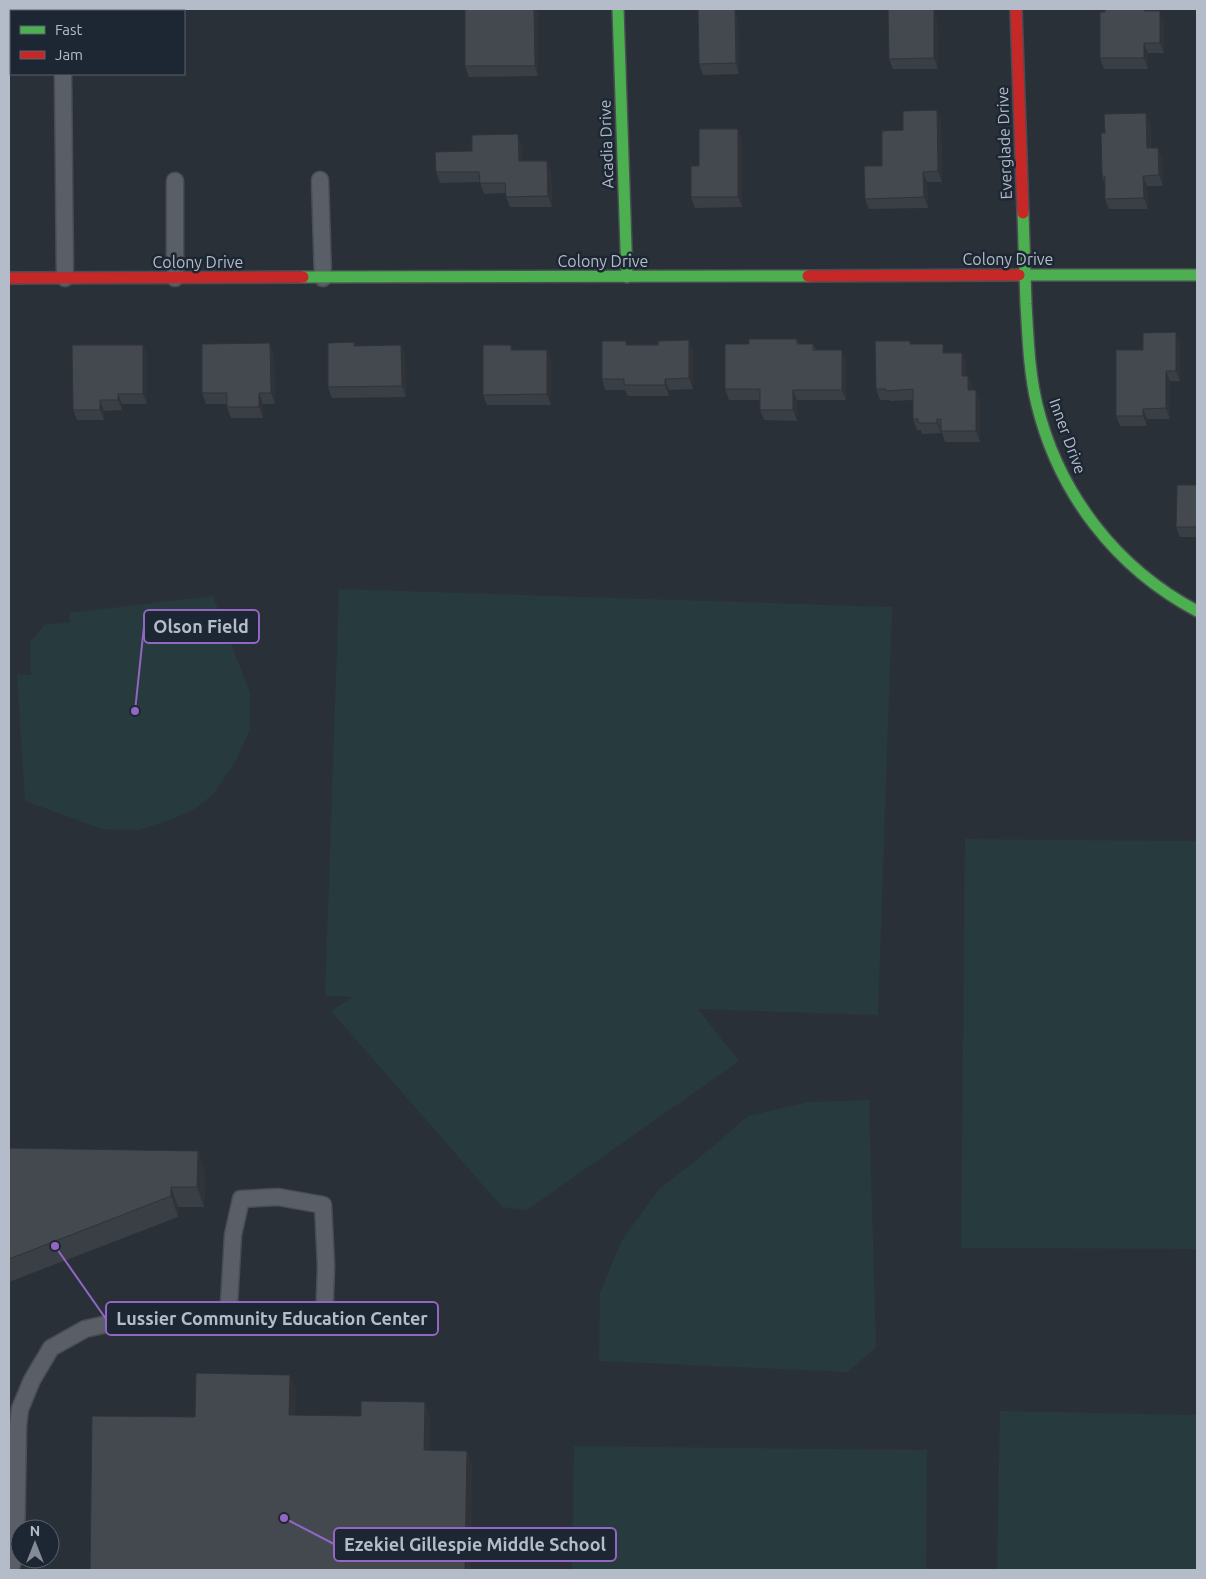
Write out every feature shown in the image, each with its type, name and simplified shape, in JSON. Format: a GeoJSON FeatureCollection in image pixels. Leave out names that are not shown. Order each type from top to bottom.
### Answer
{"type":"FeatureCollection","features":[{"type":"Feature","properties":{"kind":"street","name":"Acadia Drive"},"geometry":{"type":"LineString","coordinates":[[618,9],[627,277]]}},
{"type":"Feature","properties":{"kind":"street","name":"Everglade Drive"},"geometry":{"type":"LineString","coordinates":[[1016,9],[1025,276]]}},
{"type":"Feature","properties":{"kind":"street","name":"Colony Drive"},"geometry":{"type":"LineString","coordinates":[[9,278],[1197,275]]}},
{"type":"Feature","properties":{"kind":"street","name":"Inner Drive"},"geometry":{"type":"LineString","coordinates":[[1025,276],[1028,348],[1037,405],[1058,467],[1079,504],[1112,547],[1146,578],[1197,611]]}},
{"type":"Feature","properties":{"kind":"lane"},"geometry":{"type":"LineString","coordinates":[[64,75],[65,278]]}},
{"type":"Feature","properties":{"kind":"lane"},"geometry":{"type":"LineString","coordinates":[[320,180],[323,278]]}},
{"type":"Feature","properties":{"kind":"lane"},"geometry":{"type":"LineString","coordinates":[[174,278],[176,181]]}},
{"type":"Feature","properties":{"kind":"lane"},"geometry":{"type":"LineString","coordinates":[[10,1570],[16,1552],[18,1426],[20,1409],[32,1380],[52,1348],[85,1329],[121,1321],[228,1322],[324,1326],[326,1266],[323,1205],[278,1197],[241,1199],[232,1235],[228,1322]]}},
{"type":"Feature","properties":{"kind":"green space"},"geometry":{"type":"Polygon","coordinates":[[[339,589],[892,607],[878,1015],[698,1009],[739,1061],[527,1210],[502,1207],[331,1011],[353,997],[325,996],[339,589]]]}},
{"type":"Feature","properties":{"kind":"green space"},"geometry":{"type":"Polygon","coordinates":[[[213,596],[250,693],[250,729],[236,761],[213,794],[196,808],[171,820],[138,830],[102,829],[25,801],[17,674],[31,675],[30,642],[45,625],[70,622],[69,613],[213,596]]]}},
{"type":"Feature","properties":{"kind":"green space"},"geometry":{"type":"Polygon","coordinates":[[[965,839],[1197,841],[1197,1249],[961,1248],[965,839]]]}},
{"type":"Feature","properties":{"kind":"green space"},"geometry":{"type":"Polygon","coordinates":[[[869,1100],[876,1347],[848,1372],[599,1361],[600,1292],[622,1240],[659,1189],[709,1150],[748,1116],[809,1102],[869,1100]]]}},
{"type":"Feature","properties":{"kind":"green space"},"geometry":{"type":"Polygon","coordinates":[[[1000,1411],[1197,1415],[1197,1570],[997,1570],[1000,1411]]]}},
{"type":"Feature","properties":{"kind":"green space"},"geometry":{"type":"Polygon","coordinates":[[[574,1446],[927,1450],[926,1570],[572,1570],[574,1446]]]}},
{"type":"Feature","properties":{"kind":"building"},"geometry":{"type":"Polygon","coordinates":[[[465,9],[534,9],[535,66],[465,66],[465,9]]]}},
{"type":"Feature","properties":{"kind":"building"},"geometry":{"type":"Polygon","coordinates":[[[698,9],[735,9],[736,63],[699,64],[698,9]]]}},
{"type":"Feature","properties":{"kind":"building"},"geometry":{"type":"Polygon","coordinates":[[[888,9],[934,9],[934,58],[889,59],[888,9]]]}},
{"type":"Feature","properties":{"kind":"building"},"geometry":{"type":"Polygon","coordinates":[[[1105,9],[1160,11],[1160,43],[1144,43],[1144,58],[1100,58],[1100,12],[1105,12],[1105,9]]]}},
{"type":"Feature","properties":{"kind":"building"},"geometry":{"type":"Polygon","coordinates":[[[937,110],[938,171],[923,172],[924,197],[865,199],[864,166],[882,166],[882,131],[903,130],[903,111],[937,110]]]}},
{"type":"Feature","properties":{"kind":"building"},"geometry":{"type":"Polygon","coordinates":[[[1146,113],[1147,148],[1158,148],[1159,175],[1143,176],[1144,198],[1105,199],[1105,176],[1102,176],[1101,133],[1105,133],[1104,114],[1146,113]]]}},
{"type":"Feature","properties":{"kind":"building"},"geometry":{"type":"Polygon","coordinates":[[[699,129],[738,129],[738,197],[691,197],[691,166],[699,166],[699,129]]]}},
{"type":"Feature","properties":{"kind":"building"},"geometry":{"type":"Polygon","coordinates":[[[518,134],[519,161],[547,161],[548,196],[506,197],[505,183],[480,183],[479,172],[436,172],[435,152],[472,151],[472,135],[518,134]]]}},
{"type":"Feature","properties":{"kind":"building"},"geometry":{"type":"Polygon","coordinates":[[[1176,332],[1176,371],[1166,371],[1166,408],[1143,409],[1143,416],[1116,416],[1116,350],[1143,350],[1143,333],[1176,332]]]}},
{"type":"Feature","properties":{"kind":"building"},"geometry":{"type":"Polygon","coordinates":[[[749,339],[797,339],[797,344],[813,344],[813,350],[842,350],[842,390],[793,390],[793,410],[760,410],[760,389],[725,389],[725,344],[749,344],[749,339]]]}},
{"type":"Feature","properties":{"kind":"building"},"geometry":{"type":"Polygon","coordinates":[[[689,340],[689,378],[665,379],[665,385],[624,385],[624,379],[602,379],[602,341],[626,341],[626,345],[658,345],[658,341],[689,340]]]}},
{"type":"Feature","properties":{"kind":"building"},"geometry":{"type":"Polygon","coordinates":[[[875,341],[910,341],[910,344],[943,344],[943,353],[962,353],[962,376],[968,376],[968,390],[976,390],[976,431],[941,431],[941,419],[937,419],[937,423],[918,423],[918,419],[913,419],[913,389],[886,391],[886,389],[876,389],[875,341]]]}},
{"type":"Feature","properties":{"kind":"building"},"geometry":{"type":"Polygon","coordinates":[[[354,342],[354,346],[401,345],[402,386],[328,387],[328,343],[354,342]]]}},
{"type":"Feature","properties":{"kind":"building"},"geometry":{"type":"Polygon","coordinates":[[[270,343],[271,393],[259,393],[259,407],[227,407],[227,393],[202,393],[202,344],[270,343]]]}},
{"type":"Feature","properties":{"kind":"building"},"geometry":{"type":"Polygon","coordinates":[[[72,345],[143,345],[143,394],[118,394],[118,400],[100,400],[100,410],[73,410],[72,345]]]}},
{"type":"Feature","properties":{"kind":"building"},"geometry":{"type":"Polygon","coordinates":[[[483,345],[511,345],[511,350],[547,350],[547,394],[483,395],[483,345]]]}},
{"type":"Feature","properties":{"kind":"building"},"geometry":{"type":"Polygon","coordinates":[[[1177,485],[1197,485],[1197,527],[1176,527],[1177,485]]]}},
{"type":"Feature","properties":{"kind":"building"},"geometry":{"type":"Polygon","coordinates":[[[9,1148],[198,1151],[197,1187],[171,1187],[171,1196],[9,1259],[9,1148]]]}},
{"type":"Feature","properties":{"kind":"building"},"geometry":{"type":"Polygon","coordinates":[[[196,1373],[290,1375],[289,1415],[361,1416],[361,1401],[425,1402],[424,1450],[467,1451],[465,1570],[90,1570],[92,1416],[195,1417],[196,1373]]]}},
{"type":"Feature","properties":{"kind":"traffic: fast"},"geometry":{"type":"LineString","coordinates":[[618,9],[627,277]]}},
{"type":"Feature","properties":{"kind":"traffic: fast"},"geometry":{"type":"LineString","coordinates":[[1023,213],[1026,304],[1032,380],[1047,438],[1060,469],[1076,498],[1095,525],[1117,550],[1141,573],[1197,611]]}},
{"type":"Feature","properties":{"kind":"traffic: fast"},"geometry":{"type":"LineString","coordinates":[[1019,275],[1197,275]]}},
{"type":"Feature","properties":{"kind":"traffic: fast"},"geometry":{"type":"LineString","coordinates":[[303,277],[808,276]]}},
{"type":"Feature","properties":{"kind":"traffic: jam"},"geometry":{"type":"LineString","coordinates":[[1016,9],[1023,213]]}},
{"type":"Feature","properties":{"kind":"traffic: jam"},"geometry":{"type":"LineString","coordinates":[[808,276],[1019,275]]}},
{"type":"Feature","properties":{"kind":"traffic: jam"},"geometry":{"type":"LineString","coordinates":[[9,278],[303,277]]}},
{"type":"Feature","properties":{"kind":"place","name":"Olson Field"},"geometry":{"type":"Point","coordinates":[135,711]}},
{"type":"Feature","properties":{"kind":"place","name":"Lussier Community Education Center"},"geometry":{"type":"Point","coordinates":[55,1246]}},
{"type":"Feature","properties":{"kind":"place","name":"Ezekiel Gillespie Middle School"},"geometry":{"type":"Point","coordinates":[284,1518]}}]}
